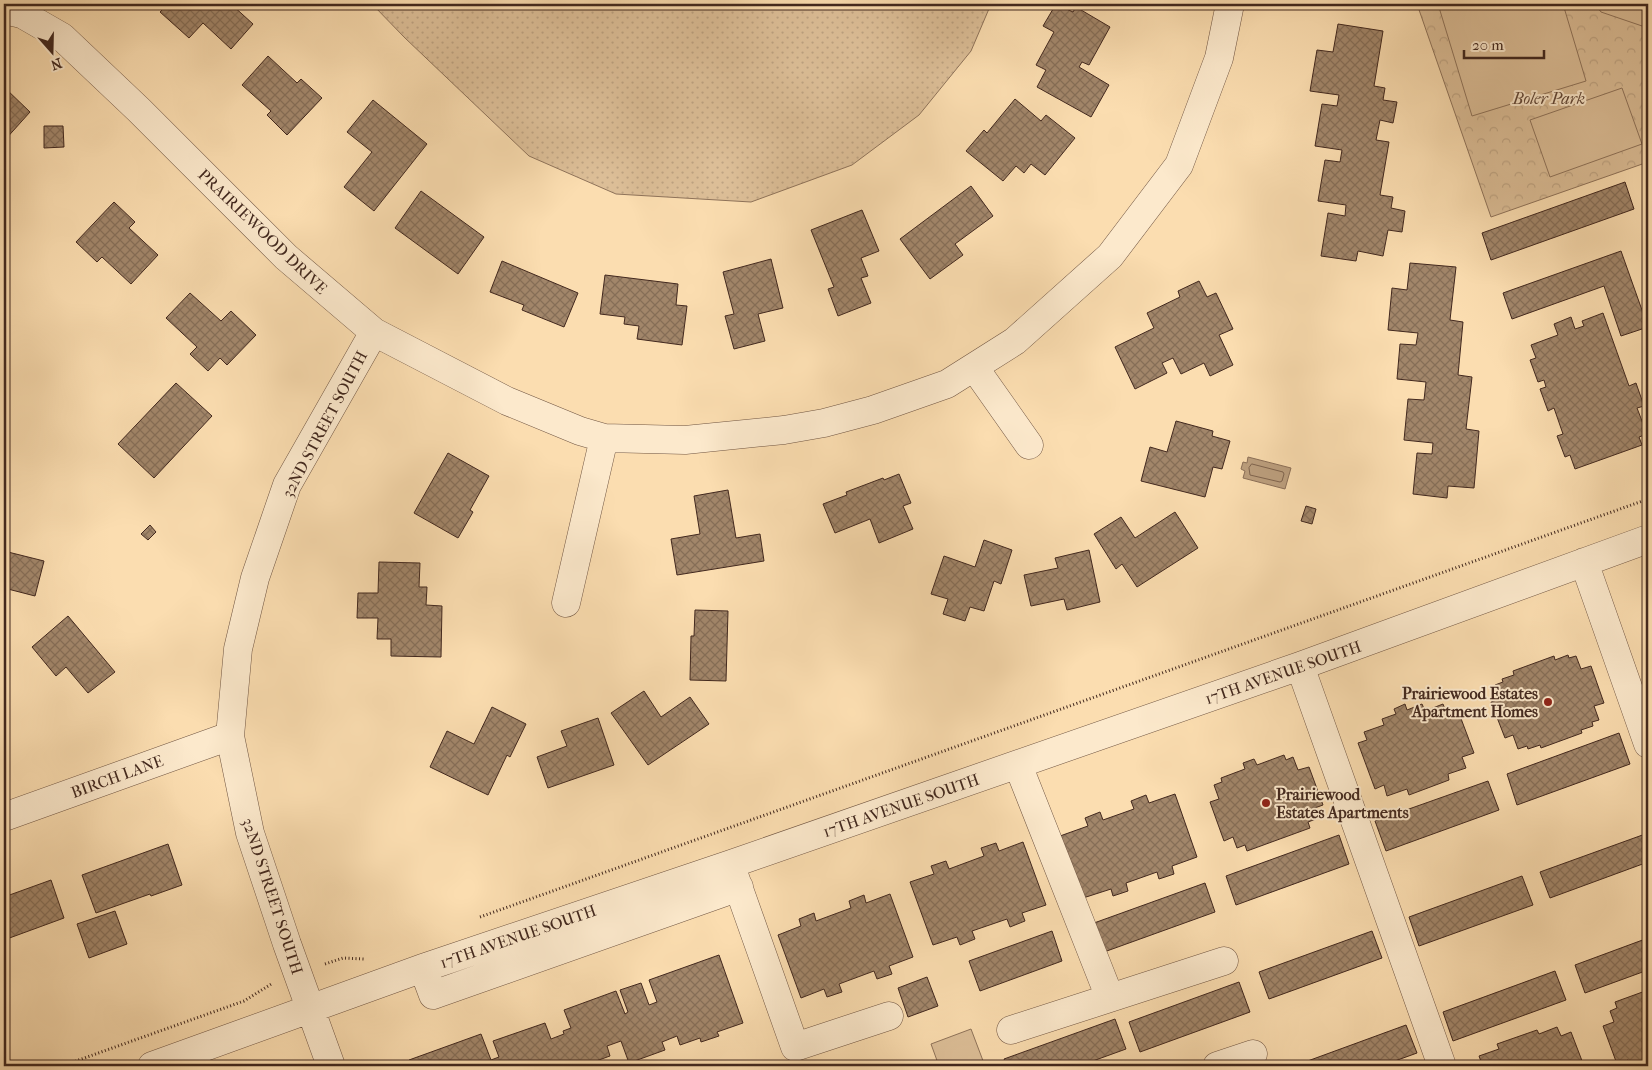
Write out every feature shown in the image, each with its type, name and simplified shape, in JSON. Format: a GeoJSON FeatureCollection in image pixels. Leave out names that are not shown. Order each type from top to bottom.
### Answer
{"type":"FeatureCollection","features":[{"type":"Feature","properties":{"kind":"street","name":"PRAIRIEWOOD DRIVE"},"geometry":{"type":"LineString","coordinates":[[4,10],[22,14],[62,37],[140,110],[286,257],[374,332],[507,401],[580,431],[604,438],[685,440],[784,430],[824,423],[873,410],[947,384],[1015,342],[1110,256],[1179,165],[1219,58],[1230,4]]}},
{"type":"Feature","properties":{"kind":"street","name":"32ND STREET SOUTH"},"geometry":{"type":"LineString","coordinates":[[331,1066],[250,833],[230,736],[238,649],[255,578],[287,485],[374,332]]}},
{"type":"Feature","properties":{"kind":"street"},"geometry":{"type":"LineString","coordinates":[[974,367],[1029,445]]}},
{"type":"Feature","properties":{"kind":"street"},"geometry":{"type":"LineString","coordinates":[[566,603],[604,438]]}},
{"type":"Feature","properties":{"kind":"street","name":"17TH AVENUE SOUTH"},"geometry":{"type":"LineString","coordinates":[[152,1066],[423,968],[735,876],[1018,765],[1409,627],[1648,539]]}},
{"type":"Feature","properties":{"kind":"street"},"geometry":{"type":"LineString","coordinates":[[1584,562],[1648,744]]}},
{"type":"Feature","properties":{"kind":"street"},"geometry":{"type":"LineString","coordinates":[[1300,666],[1442,1066]]}},
{"type":"Feature","properties":{"kind":"street","name":"BIRCH LANE"},"geometry":{"type":"LineString","coordinates":[[4,817],[230,736]]}},
{"type":"Feature","properties":{"kind":"street"},"geometry":{"type":"LineString","coordinates":[[1018,765],[1110,998]]}},
{"type":"Feature","properties":{"kind":"street"},"geometry":{"type":"LineString","coordinates":[[735,876],[795,1047],[890,1016]]}},
{"type":"Feature","properties":{"kind":"street"},"geometry":{"type":"LineString","coordinates":[[1011,1030],[1224,961]]}},
{"type":"Feature","properties":{"kind":"street"},"geometry":{"type":"LineString","coordinates":[[1218,1066],[1253,1054]]}},
{"type":"Feature","properties":{"kind":"path"},"geometry":{"type":"LineString","coordinates":[[477,918],[1648,499]]}},
{"type":"Feature","properties":{"kind":"path"},"geometry":{"type":"LineString","coordinates":[[325,964],[343,958],[364,959]]}},
{"type":"Feature","properties":{"kind":"path"},"geometry":{"type":"LineString","coordinates":[[62,1066],[244,1001],[275,982]]}},
{"type":"Feature","properties":{"kind":"green space"},"geometry":{"type":"Polygon","coordinates":[[[372,4],[991,4],[971,51],[919,115],[852,165],[751,202],[616,194],[529,156],[372,4]]]}},
{"type":"Feature","properties":{"kind":"green space","name":"Boler Park"},"geometry":{"type":"Polygon","coordinates":[[[1417,4],[1648,4],[1648,162],[1491,217],[1417,4]]]}},
{"type":"Feature","properties":{"kind":"green space"},"geometry":{"type":"Polygon","coordinates":[[[1438,4],[1563,4],[1586,81],[1472,116],[1438,4]]]}},
{"type":"Feature","properties":{"kind":"green space"},"geometry":{"type":"Polygon","coordinates":[[[1595,4],[1648,4],[1648,28],[1601,12],[1595,4]]]}},
{"type":"Feature","properties":{"kind":"green space"},"geometry":{"type":"Polygon","coordinates":[[[1622,88],[1642,144],[1550,177],[1530,120],[1622,88]]]}},
{"type":"Feature","properties":{"kind":"green space"},"geometry":{"type":"Polygon","coordinates":[[[971,1029],[985,1066],[939,1066],[931,1044],[971,1029]]]}},
{"type":"Feature","properties":{"kind":"water"},"geometry":{"type":"Polygon","coordinates":[[[1248,457],[1291,468],[1285,489],[1243,478],[1245,471],[1241,469],[1243,462],[1247,463],[1248,457]]]}},
{"type":"Feature","properties":{"kind":"building"},"geometry":{"type":"Polygon","coordinates":[[[168,4],[231,4],[253,24],[231,49],[203,23],[189,38],[160,12],[168,4]]]}},
{"type":"Feature","properties":{"kind":"building"},"geometry":{"type":"Polygon","coordinates":[[[1056,4],[1073,12],[1076,7],[1110,27],[1089,65],[1082,62],[1079,67],[1109,85],[1091,117],[1037,87],[1046,70],[1036,65],[1054,32],[1043,26],[1056,4]]]}},
{"type":"Feature","properties":{"kind":"building"},"geometry":{"type":"Polygon","coordinates":[[[1338,24],[1383,31],[1374,86],[1385,88],[1383,100],[1397,102],[1393,123],[1380,120],[1376,140],[1389,142],[1380,195],[1393,197],[1391,208],[1405,211],[1402,232],[1388,230],[1383,256],[1358,251],[1356,261],[1321,256],[1328,213],[1345,216],[1346,205],[1318,201],[1325,160],[1340,162],[1342,150],[1315,146],[1322,104],[1337,106],[1339,95],[1310,91],[1317,50],[1333,52],[1338,24]]]}},
{"type":"Feature","properties":{"kind":"building"},"geometry":{"type":"Polygon","coordinates":[[[268,56],[297,83],[301,79],[322,98],[287,135],[267,115],[271,111],[242,85],[268,56]]]}},
{"type":"Feature","properties":{"kind":"building"},"geometry":{"type":"Polygon","coordinates":[[[4,87],[30,112],[4,141],[4,87]]]}},
{"type":"Feature","properties":{"kind":"building"},"geometry":{"type":"Polygon","coordinates":[[[1015,99],[1041,121],[1046,115],[1075,138],[1045,175],[1031,164],[1024,173],[1016,166],[1003,181],[966,151],[984,130],[987,133],[1015,99]]]}},
{"type":"Feature","properties":{"kind":"building"},"geometry":{"type":"Polygon","coordinates":[[[373,100],[427,144],[374,211],[344,187],[372,152],[347,132],[373,100]]]}},
{"type":"Feature","properties":{"kind":"building"},"geometry":{"type":"Polygon","coordinates":[[[44,126],[63,126],[64,147],[44,148],[44,126]]]}},
{"type":"Feature","properties":{"kind":"building"},"geometry":{"type":"Polygon","coordinates":[[[1625,182],[1634,209],[1491,260],[1482,233],[1625,182]]]}},
{"type":"Feature","properties":{"kind":"building"},"geometry":{"type":"Polygon","coordinates":[[[971,186],[993,216],[955,244],[963,255],[930,279],[900,239],[971,186]]]}},
{"type":"Feature","properties":{"kind":"building"},"geometry":{"type":"Polygon","coordinates":[[[421,191],[484,237],[458,274],[395,228],[421,191]]]}},
{"type":"Feature","properties":{"kind":"building"},"geometry":{"type":"Polygon","coordinates":[[[114,202],[135,222],[129,228],[158,255],[131,284],[102,257],[97,262],[76,242],[114,202]]]}},
{"type":"Feature","properties":{"kind":"building"},"geometry":{"type":"Polygon","coordinates":[[[862,210],[879,251],[861,258],[868,276],[861,278],[871,303],[838,316],[828,289],[834,287],[811,230],[862,210]]]}},
{"type":"Feature","properties":{"kind":"building"},"geometry":{"type":"Polygon","coordinates":[[[1621,251],[1648,327],[1621,336],[1604,286],[1512,319],[1503,293],[1621,251]]]}},
{"type":"Feature","properties":{"kind":"building"},"geometry":{"type":"Polygon","coordinates":[[[771,259],[783,308],[758,314],[765,341],[734,349],[725,316],[734,314],[723,272],[771,259]]]}},
{"type":"Feature","properties":{"kind":"building"},"geometry":{"type":"Polygon","coordinates":[[[502,261],[578,293],[564,327],[522,310],[524,305],[490,292],[502,261]]]}},
{"type":"Feature","properties":{"kind":"building"},"geometry":{"type":"Polygon","coordinates":[[[1410,263],[1456,267],[1450,320],[1463,322],[1458,375],[1472,377],[1466,429],[1479,431],[1474,488],[1448,486],[1447,498],[1413,494],[1417,453],[1432,454],[1433,443],[1404,440],[1408,399],[1424,400],[1426,382],[1397,379],[1400,344],[1416,345],[1418,333],[1388,330],[1392,288],[1407,290],[1410,263]]]}},
{"type":"Feature","properties":{"kind":"building"},"geometry":{"type":"Polygon","coordinates":[[[605,275],[678,284],[676,305],[687,306],[682,345],[637,339],[639,326],[624,324],[625,317],[600,314],[605,275]]]}},
{"type":"Feature","properties":{"kind":"building"},"geometry":{"type":"Polygon","coordinates":[[[1199,281],[1207,297],[1216,293],[1233,329],[1219,335],[1233,365],[1210,376],[1204,363],[1181,374],[1173,358],[1162,363],[1167,373],[1135,389],[1115,347],[1154,328],[1147,313],[1180,297],[1178,291],[1199,281]]]}},
{"type":"Feature","properties":{"kind":"building"},"geometry":{"type":"Polygon","coordinates":[[[190,293],[221,321],[231,311],[256,335],[227,365],[220,358],[208,371],[190,354],[197,347],[166,318],[190,293]]]}},
{"type":"Feature","properties":{"kind":"building"},"geometry":{"type":"Polygon","coordinates":[[[1603,313],[1629,386],[1636,383],[1644,406],[1637,408],[1647,434],[1639,437],[1642,445],[1575,469],[1570,455],[1565,457],[1557,436],[1563,434],[1554,408],[1548,411],[1540,389],[1546,387],[1544,380],[1538,382],[1530,360],[1536,358],[1531,345],[1558,335],[1554,324],[1571,317],[1575,329],[1584,326],[1582,321],[1603,313]]]}},
{"type":"Feature","properties":{"kind":"building"},"geometry":{"type":"Polygon","coordinates":[[[176,383],[212,416],[154,478],[118,444],[176,383]]]}},
{"type":"Feature","properties":{"kind":"building"},"geometry":{"type":"Polygon","coordinates":[[[1176,421],[1213,431],[1212,436],[1230,441],[1222,469],[1213,467],[1205,497],[1141,481],[1150,447],[1167,452],[1176,421]]]}},
{"type":"Feature","properties":{"kind":"building"},"geometry":{"type":"Polygon","coordinates":[[[448,453],[489,476],[470,510],[473,512],[458,538],[414,513],[448,453]]]}},
{"type":"Feature","properties":{"kind":"building"},"geometry":{"type":"Polygon","coordinates":[[[899,474],[911,503],[903,506],[913,529],[879,543],[870,519],[835,533],[823,504],[847,495],[846,492],[899,474]]]}},
{"type":"Feature","properties":{"kind":"building"},"geometry":{"type":"Polygon","coordinates":[[[728,490],[736,538],[760,534],[764,561],[677,575],[671,539],[700,534],[694,496],[728,490]]]}},
{"type":"Feature","properties":{"kind":"building"},"geometry":{"type":"Polygon","coordinates":[[[1306,506],[1316,509],[1312,524],[1301,521],[1306,506]]]}},
{"type":"Feature","properties":{"kind":"building"},"geometry":{"type":"Polygon","coordinates":[[[1175,512],[1198,548],[1137,587],[1122,564],[1116,569],[1094,534],[1121,517],[1135,538],[1175,512]]]}},
{"type":"Feature","properties":{"kind":"building"},"geometry":{"type":"Polygon","coordinates":[[[150,525],[156,532],[148,540],[141,534],[150,525]]]}},
{"type":"Feature","properties":{"kind":"building"},"geometry":{"type":"Polygon","coordinates":[[[984,540],[1012,550],[1001,584],[994,581],[984,611],[970,607],[965,621],[943,614],[948,599],[931,594],[944,556],[975,567],[984,540]]]}},
{"type":"Feature","properties":{"kind":"building"},"geometry":{"type":"Polygon","coordinates":[[[1089,550],[1100,602],[1067,610],[1064,599],[1031,606],[1024,575],[1058,568],[1055,558],[1089,550]]]}},
{"type":"Feature","properties":{"kind":"building"},"geometry":{"type":"Polygon","coordinates":[[[4,551],[44,561],[35,596],[4,588],[4,551]]]}},
{"type":"Feature","properties":{"kind":"building"},"geometry":{"type":"Polygon","coordinates":[[[379,562],[420,563],[419,587],[427,587],[426,605],[442,606],[441,657],[391,656],[391,639],[377,639],[378,618],[357,618],[358,593],[378,593],[379,562]]]}},
{"type":"Feature","properties":{"kind":"building"},"geometry":{"type":"Polygon","coordinates":[[[695,610],[728,611],[726,681],[690,680],[691,636],[694,636],[695,610]]]}},
{"type":"Feature","properties":{"kind":"building"},"geometry":{"type":"Polygon","coordinates":[[[68,616],[115,672],[88,693],[66,667],[56,676],[32,647],[68,616]]]}},
{"type":"Feature","properties":{"kind":"building","name":"Prairiewood Estates Apartment Homes"},"geometry":{"type":"Polygon","coordinates":[[[1568,655],[1569,658],[1576,656],[1581,669],[1591,666],[1604,703],[1594,706],[1599,720],[1592,722],[1593,726],[1581,730],[1582,733],[1541,748],[1540,745],[1528,749],[1527,746],[1518,749],[1513,735],[1505,738],[1491,702],[1500,699],[1495,685],[1503,682],[1502,679],[1514,675],[1513,671],[1554,656],[1555,660],[1568,655]]]}},
{"type":"Feature","properties":{"kind":"building"},"geometry":{"type":"Polygon","coordinates":[[[644,691],[661,717],[690,697],[709,724],[648,765],[611,713],[644,691]]]}},
{"type":"Feature","properties":{"kind":"building","name":"Prairiewood Estates Apartment Homes"},"geometry":{"type":"Polygon","coordinates":[[[1405,704],[1407,710],[1422,704],[1425,711],[1443,704],[1446,712],[1457,708],[1474,753],[1462,757],[1466,768],[1448,774],[1449,780],[1409,795],[1407,789],[1387,796],[1384,785],[1375,789],[1358,743],[1367,740],[1364,732],[1384,725],[1382,719],[1396,714],[1394,709],[1405,704]]]}},
{"type":"Feature","properties":{"kind":"building"},"geometry":{"type":"Polygon","coordinates":[[[492,707],[526,724],[510,757],[507,755],[488,795],[430,767],[447,731],[474,744],[492,707]]]}},
{"type":"Feature","properties":{"kind":"building"},"geometry":{"type":"Polygon","coordinates":[[[598,718],[614,765],[548,788],[537,757],[567,746],[561,731],[598,718]]]}},
{"type":"Feature","properties":{"kind":"building"},"geometry":{"type":"Polygon","coordinates":[[[1619,733],[1630,764],[1517,805],[1507,774],[1619,733]]]}},
{"type":"Feature","properties":{"kind":"building","name":"Prairiewood Estates Apartments"},"geometry":{"type":"Polygon","coordinates":[[[1284,755],[1286,760],[1293,757],[1298,770],[1309,767],[1323,805],[1312,809],[1316,819],[1308,822],[1310,828],[1247,851],[1245,845],[1237,848],[1233,837],[1224,841],[1210,802],[1219,799],[1214,785],[1222,782],[1221,778],[1245,769],[1243,763],[1254,759],[1257,765],[1284,755]]]}},
{"type":"Feature","properties":{"kind":"building"},"geometry":{"type":"Polygon","coordinates":[[[1488,781],[1499,810],[1386,851],[1375,821],[1488,781]]]}},
{"type":"Feature","properties":{"kind":"building"},"geometry":{"type":"Polygon","coordinates":[[[1175,794],[1197,857],[1172,866],[1174,874],[1159,879],[1157,872],[1126,883],[1128,891],[1113,896],[1111,889],[1083,898],[1060,836],[1088,826],[1085,818],[1100,812],[1103,820],[1134,809],[1131,801],[1146,795],[1149,803],[1175,794]]]}},
{"type":"Feature","properties":{"kind":"building"},"geometry":{"type":"Polygon","coordinates":[[[1648,833],[1648,862],[1550,898],[1540,872],[1648,833]]]}},
{"type":"Feature","properties":{"kind":"building"},"geometry":{"type":"Polygon","coordinates":[[[1339,835],[1349,864],[1236,905],[1226,876],[1339,835]]]}},
{"type":"Feature","properties":{"kind":"building"},"geometry":{"type":"Polygon","coordinates":[[[1023,842],[1046,905],[1022,913],[1025,921],[1010,927],[1007,919],[972,931],[975,939],[960,945],[957,937],[933,945],[910,882],[934,874],[931,866],[946,861],[949,869],[984,856],[981,848],[996,843],[999,851],[1023,842]]]}},
{"type":"Feature","properties":{"kind":"building"},"geometry":{"type":"Polygon","coordinates":[[[168,844],[182,885],[96,913],[82,875],[168,844]]]}},
{"type":"Feature","properties":{"kind":"building"},"geometry":{"type":"Polygon","coordinates":[[[1522,876],[1533,905],[1419,946],[1409,917],[1522,876]]]}},
{"type":"Feature","properties":{"kind":"building"},"geometry":{"type":"Polygon","coordinates":[[[51,880],[64,918],[4,940],[4,897],[51,880]]]}},
{"type":"Feature","properties":{"kind":"building"},"geometry":{"type":"Polygon","coordinates":[[[1205,883],[1215,912],[1104,952],[1094,923],[1205,883]]]}},
{"type":"Feature","properties":{"kind":"building"},"geometry":{"type":"Polygon","coordinates":[[[890,894],[913,957],[889,966],[892,974],[877,979],[874,971],[839,984],[842,992],[827,997],[824,989],[801,998],[778,935],[801,926],[799,919],[814,913],[816,921],[851,908],[849,901],[864,895],[866,903],[890,894]]]}},
{"type":"Feature","properties":{"kind":"building"},"geometry":{"type":"Polygon","coordinates":[[[115,911],[127,944],[89,958],[77,924],[115,911]]]}},
{"type":"Feature","properties":{"kind":"building"},"geometry":{"type":"Polygon","coordinates":[[[1052,931],[1062,961],[980,991],[969,961],[1052,931]]]}},
{"type":"Feature","properties":{"kind":"building"},"geometry":{"type":"Polygon","coordinates":[[[1372,931],[1382,958],[1269,999],[1259,972],[1372,931]]]}},
{"type":"Feature","properties":{"kind":"building"},"geometry":{"type":"Polygon","coordinates":[[[1648,938],[1648,970],[1585,993],[1575,965],[1648,938]]]}},
{"type":"Feature","properties":{"kind":"building"},"geometry":{"type":"Polygon","coordinates":[[[719,955],[743,1023],[717,1032],[719,1036],[701,1042],[700,1038],[680,1045],[677,1036],[662,1042],[665,1050],[629,1063],[621,1041],[607,1046],[610,1056],[582,1066],[559,1066],[558,1064],[552,1066],[411,1066],[409,1060],[481,1034],[491,1060],[499,1057],[493,1041],[545,1023],[551,1039],[564,1034],[563,1031],[571,1028],[564,1010],[616,991],[625,1014],[628,1012],[620,990],[641,983],[649,1005],[657,1002],[649,980],[719,955]]]}},
{"type":"Feature","properties":{"kind":"building"},"geometry":{"type":"Polygon","coordinates":[[[1555,971],[1566,1000],[1453,1041],[1443,1012],[1555,971]]]}},
{"type":"Feature","properties":{"kind":"building"},"geometry":{"type":"Polygon","coordinates":[[[927,977],[938,1006],[908,1017],[898,988],[927,977]]]}},
{"type":"Feature","properties":{"kind":"building"},"geometry":{"type":"Polygon","coordinates":[[[1239,982],[1250,1012],[1140,1052],[1129,1022],[1239,982]]]}},
{"type":"Feature","properties":{"kind":"building"},"geometry":{"type":"Polygon","coordinates":[[[1648,990],[1648,1066],[1630,1066],[1628,1060],[1617,1064],[1603,1026],[1614,1022],[1610,1011],[1617,1008],[1615,1002],[1648,990]]]}},
{"type":"Feature","properties":{"kind":"building"},"geometry":{"type":"Polygon","coordinates":[[[1115,1019],[1126,1049],[1079,1066],[1007,1066],[1004,1059],[1115,1019]]]}},
{"type":"Feature","properties":{"kind":"building"},"geometry":{"type":"Polygon","coordinates":[[[1406,1025],[1417,1053],[1381,1066],[1294,1066],[1406,1025]]]}},
{"type":"Feature","properties":{"kind":"building"},"geometry":{"type":"Polygon","coordinates":[[[1557,1027],[1561,1036],[1571,1032],[1584,1066],[1477,1066],[1482,1064],[1479,1056],[1499,1049],[1497,1044],[1537,1030],[1539,1034],[1557,1027]]]}},
{"type":"Feature","properties":{"kind":"place","name":"Prairiewood Estates Apartment Homes"},"geometry":{"type":"Point","coordinates":[1548,702]}},
{"type":"Feature","properties":{"kind":"place","name":"Prairiewood Estates Apartments"},"geometry":{"type":"Point","coordinates":[1266,803]}}]}
